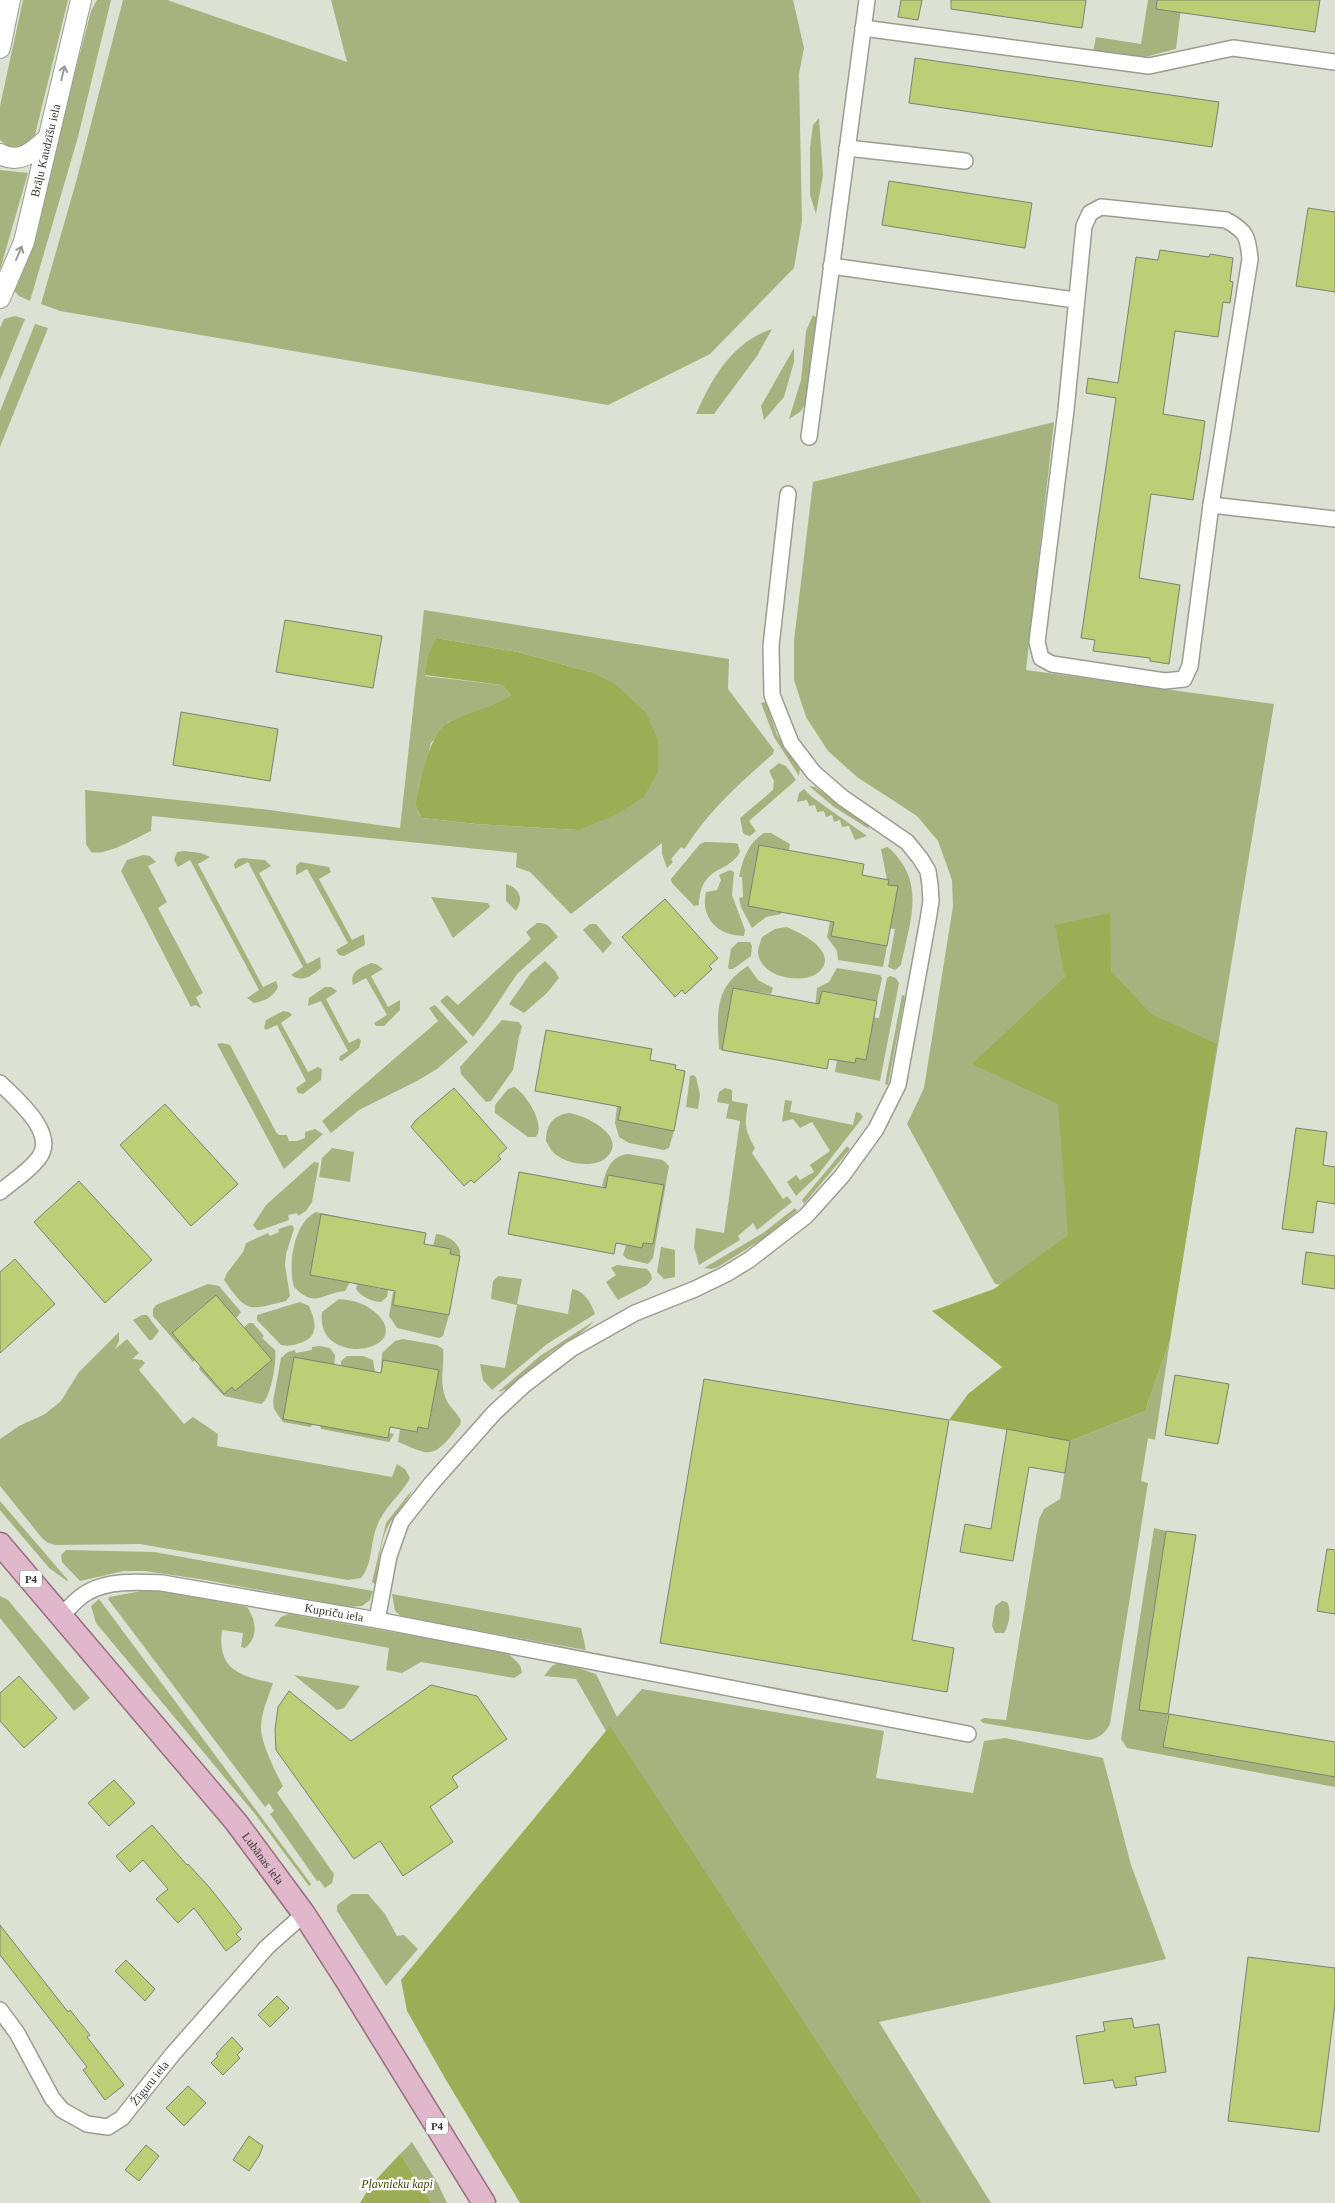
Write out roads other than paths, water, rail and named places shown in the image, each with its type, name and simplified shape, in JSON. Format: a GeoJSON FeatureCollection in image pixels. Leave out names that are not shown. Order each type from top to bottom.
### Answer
{"type":"FeatureCollection","features":[{"type":"Feature","properties":{"kind":"main road","name":"Lubānas iela"},"geometry":{"type":"LineString","coordinates":[[0,1544],[236,1822],[304,1914],[484,2203]]}},
{"type":"Feature","properties":{"kind":"street"},"geometry":{"type":"LineString","coordinates":[[0,48],[10,0]]}},
{"type":"Feature","properties":{"kind":"street","name":"Brāļu Kaudzīšu iela"},"geometry":{"type":"LineString","coordinates":[[0,298],[24,242],[81,0]]}},
{"type":"Feature","properties":{"kind":"street"},"geometry":{"type":"LineString","coordinates":[[809,437],[867,0]]}},
{"type":"Feature","properties":{"kind":"street"},"geometry":{"type":"LineString","coordinates":[[863,28],[1149,66],[1233,48],[1335,62]]}},
{"type":"Feature","properties":{"kind":"street"},"geometry":{"type":"LineString","coordinates":[[0,154],[10,158],[28,155],[48,138]]}},
{"type":"Feature","properties":{"kind":"street"},"geometry":{"type":"LineString","coordinates":[[847,148],[966,161]]}},
{"type":"Feature","properties":{"kind":"street"},"geometry":{"type":"LineString","coordinates":[[1101,207],[1226,220],[1242,230],[1249,242],[1250,259],[1212,505],[1190,666],[1184,679],[1165,682],[1052,664],[1041,658],[1037,642],[1066,410],[1075,300],[1084,226],[1090,213],[1101,207]]}},
{"type":"Feature","properties":{"kind":"street"},"geometry":{"type":"LineString","coordinates":[[831,266],[1075,300]]}},
{"type":"Feature","properties":{"kind":"street"},"geometry":{"type":"LineString","coordinates":[[377,1620],[389,1556],[401,1522],[431,1484],[494,1413],[524,1385],[571,1349],[635,1313],[726,1274],[781,1236],[806,1216],[842,1176],[876,1129],[898,1084],[931,901],[928,871],[907,842],[843,798],[814,773],[801,758],[784,727],[772,695],[770,661],[788,494]]}},
{"type":"Feature","properties":{"kind":"street"},"geometry":{"type":"LineString","coordinates":[[1212,505],[1335,519]]}},
{"type":"Feature","properties":{"kind":"street"},"geometry":{"type":"LineString","coordinates":[[0,1083],[34,1118],[42,1133],[44,1144],[40,1157],[0,1192]]}},
{"type":"Feature","properties":{"kind":"street","name":"Kupriču iela"},"geometry":{"type":"LineString","coordinates":[[62,1615],[89,1591],[109,1585],[135,1582],[162,1583],[377,1620],[968,1734]]}},
{"type":"Feature","properties":{"kind":"street","name":"Žīguru iela"},"geometry":{"type":"LineString","coordinates":[[0,2010],[16,2033],[52,2098],[62,2110],[87,2124],[108,2127],[122,2118],[172,2054],[267,1947],[304,1914]]}},
{"type":"Feature","properties":{"kind":"park label","name":"Pļavnieku kapi"},"geometry":{"type":"Point","coordinates":[397,2184]}}]}
